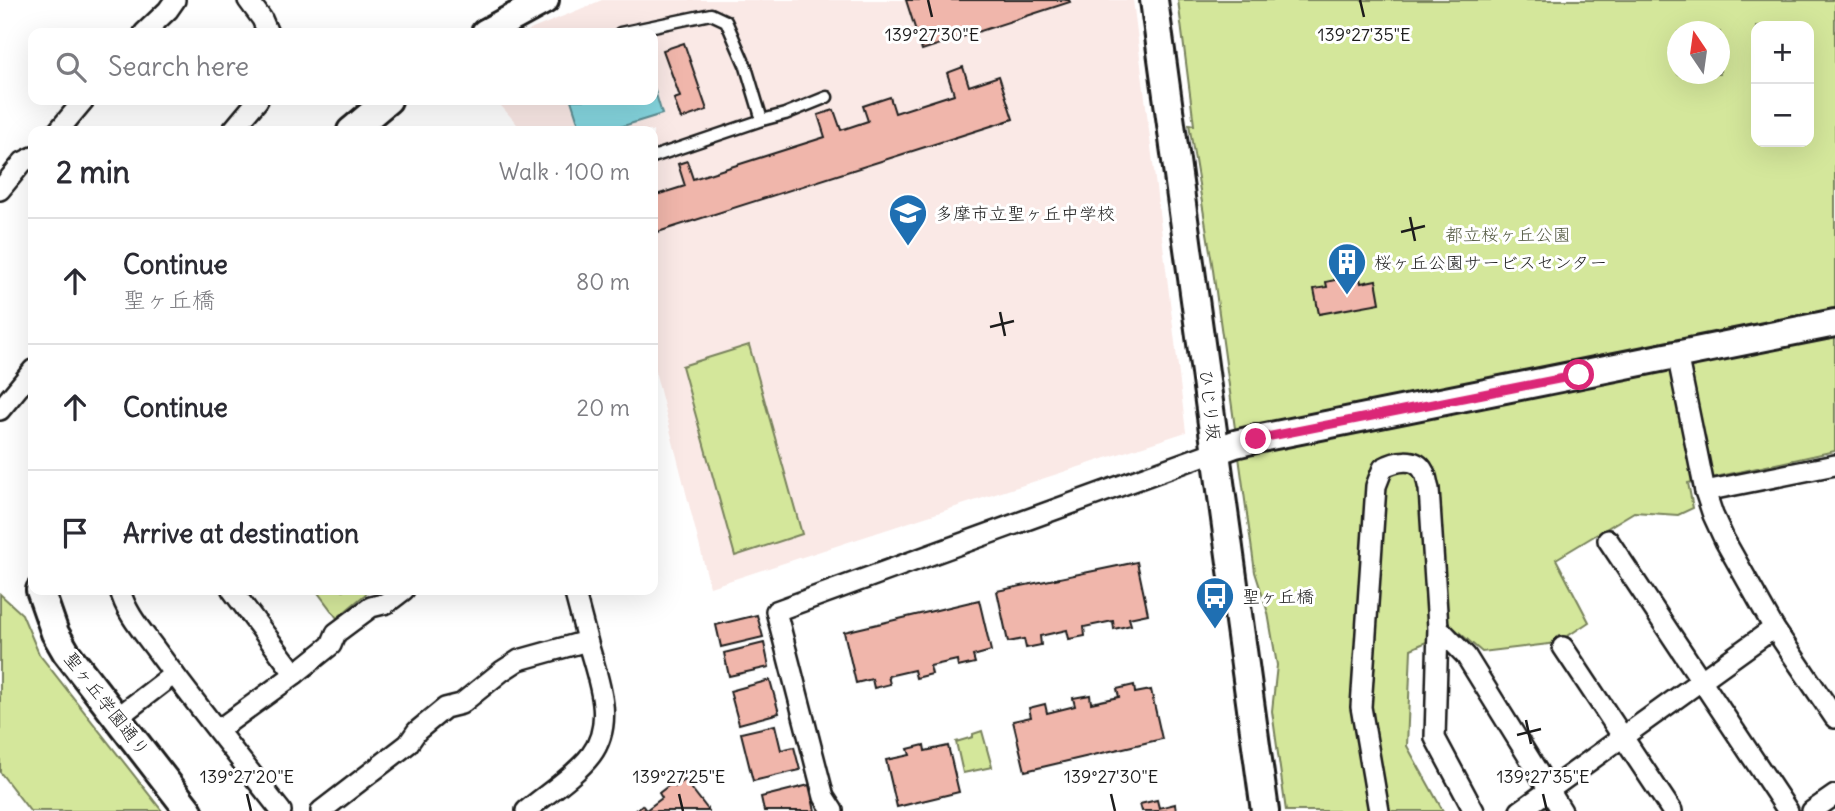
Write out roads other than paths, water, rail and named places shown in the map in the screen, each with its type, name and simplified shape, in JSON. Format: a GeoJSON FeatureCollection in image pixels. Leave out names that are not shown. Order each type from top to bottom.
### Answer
{"type":"FeatureCollection","features":[{"type":"Feature","properties":{"kind":"street"},"geometry":{"type":"LineString","coordinates":[[149,28],[175,0]]}},
{"type":"Feature","properties":{"kind":"street"},"geometry":{"type":"LineString","coordinates":[[248,0],[266,28]]}},
{"type":"Feature","properties":{"kind":"street"},"geometry":{"type":"LineString","coordinates":[[503,28],[545,0]]}},
{"type":"Feature","properties":{"kind":"street","name":"ひじり坂"},"geometry":{"type":"LineString","coordinates":[[1154,0],[1265,811]]}},
{"type":"Feature","properties":{"kind":"street"},"geometry":{"type":"LineString","coordinates":[[62,126],[80,105]]}},
{"type":"Feature","properties":{"kind":"street"},"geometry":{"type":"LineString","coordinates":[[236,126],[254,105]]}},
{"type":"Feature","properties":{"kind":"street"},"geometry":{"type":"LineString","coordinates":[[357,126],[382,105]]}},
{"type":"Feature","properties":{"kind":"street"},"geometry":{"type":"LineString","coordinates":[[0,190],[28,160]]}},
{"type":"Feature","properties":{"kind":"street"},"geometry":{"type":"LineString","coordinates":[[833,811],[824,797],[776,611],[1235,444],[1835,323]]}},
{"type":"Feature","properties":{"kind":"street"},"geometry":{"type":"LineString","coordinates":[[1677,354],[1705,491],[1725,541],[1774,628],[1835,718]]}},
{"type":"Feature","properties":{"kind":"street"},"geometry":{"type":"LineString","coordinates":[[0,410],[28,378]]}},
{"type":"Feature","properties":{"kind":"street"},"geometry":{"type":"LineString","coordinates":[[1379,811],[1361,707],[1376,486],[1383,468],[1405,461],[1419,465],[1429,489],[1438,627],[1435,738],[1474,811]]}},
{"type":"Feature","properties":{"kind":"street"},"geometry":{"type":"LineString","coordinates":[[1705,491],[1835,465]]}},
{"type":"Feature","properties":{"kind":"street"},"geometry":{"type":"LineString","coordinates":[[1608,540],[1788,811]]}},
{"type":"Feature","properties":{"kind":"street","name":"聖ヶ丘学園通り"},"geometry":{"type":"LineString","coordinates":[[41,595],[47,616],[66,652],[189,811]]}},
{"type":"Feature","properties":{"kind":"street"},"geometry":{"type":"LineString","coordinates":[[121,595],[132,617],[174,674],[281,811]]}},
{"type":"Feature","properties":{"kind":"street"},"geometry":{"type":"LineString","coordinates":[[236,595],[295,674]]}},
{"type":"Feature","properties":{"kind":"street"},"geometry":{"type":"LineString","coordinates":[[218,730],[331,645],[337,633],[372,607],[387,603],[397,595]]}},
{"type":"Feature","properties":{"kind":"street"},"geometry":{"type":"LineString","coordinates":[[526,811],[591,755],[603,724],[603,696],[575,595]]}},
{"type":"Feature","properties":{"kind":"street"},"geometry":{"type":"LineString","coordinates":[[1438,627],[1466,656],[1562,811]]}},
{"type":"Feature","properties":{"kind":"street"},"geometry":{"type":"LineString","coordinates":[[1520,811],[1774,628]]}},
{"type":"Feature","properties":{"kind":"street"},"geometry":{"type":"LineString","coordinates":[[321,811],[408,744],[417,731],[445,708],[461,704],[519,660],[587,641]]}},
{"type":"Feature","properties":{"kind":"street"},"geometry":{"type":"LineString","coordinates":[[1563,647],[1672,811]]}},
{"type":"Feature","properties":{"kind":"street"},"geometry":{"type":"LineString","coordinates":[[118,717],[174,674]]}},
{"type":"Feature","properties":{"kind":"street"},"geometry":{"type":"LineString","coordinates":[[1812,811],[1835,795]]}},
{"type":"Feature","properties":{"kind":"lane"},"geometry":{"type":"LineString","coordinates":[[644,28],[711,14],[726,21],[746,67],[762,120]]}},
{"type":"Feature","properties":{"kind":"lane"},"geometry":{"type":"LineString","coordinates":[[658,155],[785,114],[827,97]]}},
{"type":"Feature","properties":{"kind":"water"},"geometry":{"type":"Polygon","coordinates":[[[658,101],[662,114],[623,126],[579,126],[573,105],[658,105],[658,101]]]}},
{"type":"Feature","properties":{"kind":"place","name":"多摩市立聖ヶ丘中学校"},"geometry":{"type":"Point","coordinates":[908,247]}},
{"type":"Feature","properties":{"kind":"place","name":"桜ヶ丘公園サービスセンター"},"geometry":{"type":"Point","coordinates":[1347,296]}},
{"type":"Feature","properties":{"kind":"place","name":"聖ヶ丘橋"},"geometry":{"type":"Point","coordinates":[1215,630]}},
{"type":"Feature","properties":{"kind":"park label","name":"都立桜ヶ丘公園"},"geometry":{"type":"Point","coordinates":[1508,234]}}]}
